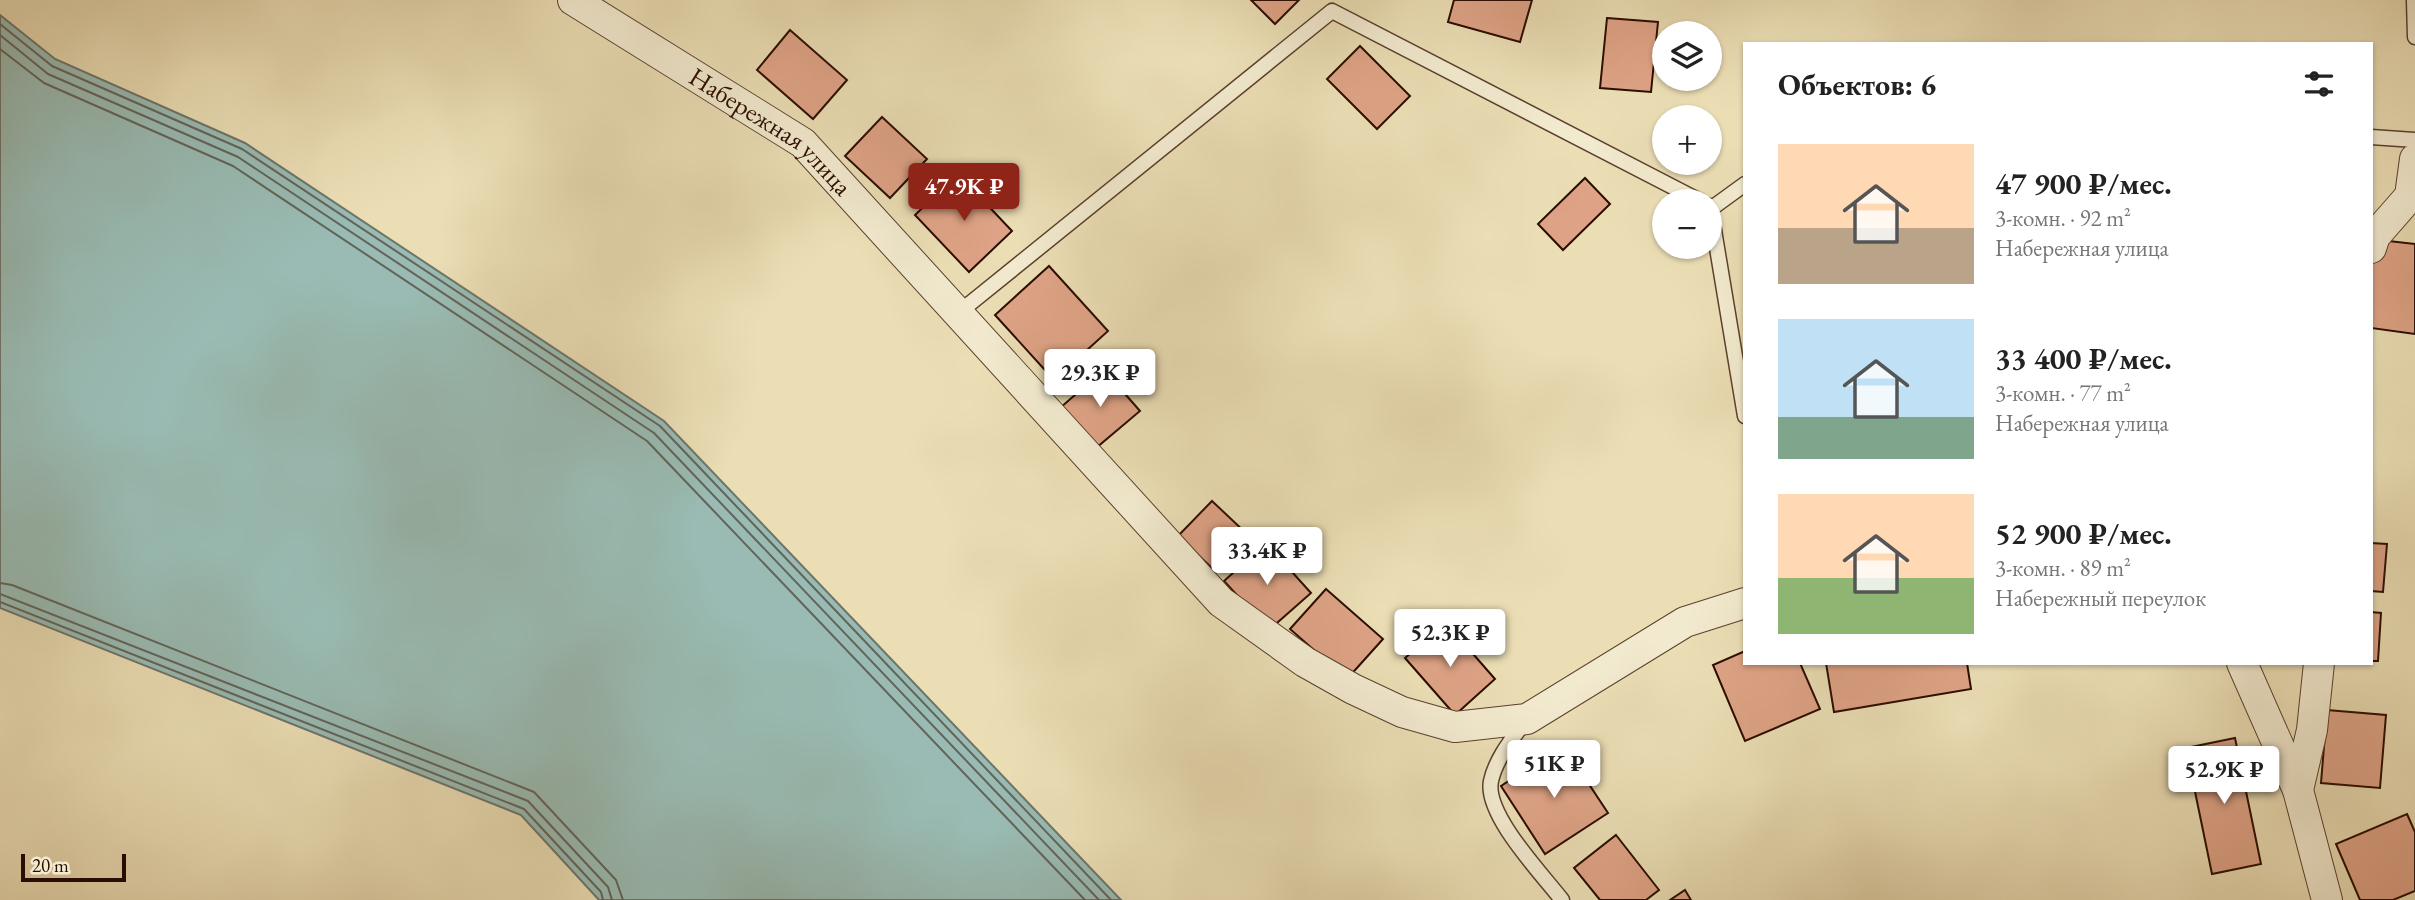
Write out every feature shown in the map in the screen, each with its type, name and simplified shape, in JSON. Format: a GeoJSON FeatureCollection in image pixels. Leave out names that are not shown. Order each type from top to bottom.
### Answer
{"type":"FeatureCollection","features":[{"type":"Feature","properties":{"kind":"street","name":"Набережная улица"},"geometry":{"type":"LineString","coordinates":[[573,0],[803,143],[1222,602],[1305,662],[1402,712],[1455,727],[1527,719]]}},
{"type":"Feature","properties":{"kind":"street"},"geometry":{"type":"LineString","coordinates":[[2373,242],[2375,236],[2410,196],[2415,159]]}},
{"type":"Feature","properties":{"kind":"street"},"geometry":{"type":"LineString","coordinates":[[1527,719],[1685,622],[1743,604]]}},
{"type":"Feature","properties":{"kind":"street"},"geometry":{"type":"LineString","coordinates":[[2243,665],[2298,790],[2328,900]]}},
{"type":"Feature","properties":{"kind":"street"},"geometry":{"type":"LineString","coordinates":[[2298,790],[2312,730],[2319,665]]}},
{"type":"Feature","properties":{"kind":"lane"},"geometry":{"type":"LineString","coordinates":[[2414,0],[2415,37]]}},
{"type":"Feature","properties":{"kind":"lane"},"geometry":{"type":"LineString","coordinates":[[957,314],[1332,10],[1676,189]]}},
{"type":"Feature","properties":{"kind":"lane"},"geometry":{"type":"LineString","coordinates":[[2373,137],[2415,140]]}},
{"type":"Feature","properties":{"kind":"lane"},"geometry":{"type":"LineString","coordinates":[[1722,197],[1743,185]]}},
{"type":"Feature","properties":{"kind":"lane"},"geometry":{"type":"LineString","coordinates":[[1717,259],[1743,405]]}},
{"type":"Feature","properties":{"kind":"lane"},"geometry":{"type":"LineString","coordinates":[[1527,719],[1502,754],[1490,782],[1495,812],[1562,900]]}},
{"type":"Feature","properties":{"kind":"water"},"geometry":{"type":"Polygon","coordinates":[[[0,15],[55,59],[245,143],[664,421],[1121,900],[599,900],[521,815],[0,608],[0,15]]]}},
{"type":"Feature","properties":{"kind":"building"},"geometry":{"type":"Polygon","coordinates":[[[1251,0],[1299,0],[1275,24],[1251,0]]]}},
{"type":"Feature","properties":{"kind":"building"},"geometry":{"type":"Polygon","coordinates":[[[1454,0],[1532,0],[1520,42],[1448,22],[1454,0]]]}},
{"type":"Feature","properties":{"kind":"building"},"geometry":{"type":"Polygon","coordinates":[[[1607,18],[1652,22],[1651,92],[1600,88],[1607,18]]]}},
{"type":"Feature","properties":{"kind":"building"},"geometry":{"type":"Polygon","coordinates":[[[790,30],[847,80],[813,119],[757,70],[790,30]]]}},
{"type":"Feature","properties":{"kind":"building"},"geometry":{"type":"Polygon","coordinates":[[[1360,46],[1410,96],[1377,129],[1327,79],[1360,46]]]}},
{"type":"Feature","properties":{"kind":"building"},"geometry":{"type":"Polygon","coordinates":[[[882,117],[927,159],[890,198],[845,156],[882,117]]]}},
{"type":"Feature","properties":{"kind":"building"},"geometry":{"type":"Polygon","coordinates":[[[958,174],[1012,231],[969,272],[915,215],[958,174]]]}},
{"type":"Feature","properties":{"kind":"building"},"geometry":{"type":"Polygon","coordinates":[[[1585,178],[1610,204],[1563,250],[1538,224],[1585,178]]]}},
{"type":"Feature","properties":{"kind":"building"},"geometry":{"type":"Polygon","coordinates":[[[2373,239],[2415,244],[2415,334],[2373,328],[2373,239]]]}},
{"type":"Feature","properties":{"kind":"building"},"geometry":{"type":"Polygon","coordinates":[[[1049,266],[1108,331],[1054,380],[995,315],[1049,266]]]}},
{"type":"Feature","properties":{"kind":"building"},"geometry":{"type":"Polygon","coordinates":[[[1104,370],[1140,411],[1096,448],[1061,407],[1104,370]]]}},
{"type":"Feature","properties":{"kind":"building"},"geometry":{"type":"Polygon","coordinates":[[[1212,501],[1247,534],[1213,569],[1178,536],[1212,501]]]}},
{"type":"Feature","properties":{"kind":"building"},"geometry":{"type":"Polygon","coordinates":[[[1266,543],[1311,593],[1269,630],[1224,581],[1266,543]]]}},
{"type":"Feature","properties":{"kind":"building"},"geometry":{"type":"Polygon","coordinates":[[[2373,543],[2387,544],[2383,592],[2373,591],[2373,543]]]}},
{"type":"Feature","properties":{"kind":"building"},"geometry":{"type":"Polygon","coordinates":[[[1326,589],[1383,639],[1347,679],[1290,629],[1326,589]]]}},
{"type":"Feature","properties":{"kind":"building"},"geometry":{"type":"Polygon","coordinates":[[[2373,612],[2381,613],[2378,661],[2373,661],[2373,612]]]}},
{"type":"Feature","properties":{"kind":"building"},"geometry":{"type":"Polygon","coordinates":[[[1446,623],[1495,679],[1455,715],[1405,658],[1446,623]]]}},
{"type":"Feature","properties":{"kind":"building"},"geometry":{"type":"Polygon","coordinates":[[[1743,652],[1743,665],[1801,665],[1820,709],[1745,741],[1713,665],[1743,652]]]}},
{"type":"Feature","properties":{"kind":"building"},"geometry":{"type":"Polygon","coordinates":[[[1826,665],[1967,665],[1971,689],[1834,712],[1826,665]]]}},
{"type":"Feature","properties":{"kind":"building"},"geometry":{"type":"Polygon","coordinates":[[[2327,710],[2386,715],[2380,788],[2321,783],[2327,710]]]}},
{"type":"Feature","properties":{"kind":"building"},"geometry":{"type":"Polygon","coordinates":[[[2235,738],[2261,864],[2212,874],[2186,748],[2235,738]]]}},
{"type":"Feature","properties":{"kind":"building"},"geometry":{"type":"Polygon","coordinates":[[[1563,745],[1608,813],[1545,854],[1501,786],[1563,745]]]}},
{"type":"Feature","properties":{"kind":"building"},"geometry":{"type":"Polygon","coordinates":[[[2407,814],[2415,832],[2415,891],[2393,900],[2360,900],[2336,844],[2407,814]]]}},
{"type":"Feature","properties":{"kind":"building"},"geometry":{"type":"Polygon","coordinates":[[[1616,835],[1659,890],[1646,900],[1600,900],[1574,868],[1616,835]]]}},
{"type":"Feature","properties":{"kind":"building"},"geometry":{"type":"Polygon","coordinates":[[[1685,890],[1691,900],[1670,900],[1685,890]]]}}]}
